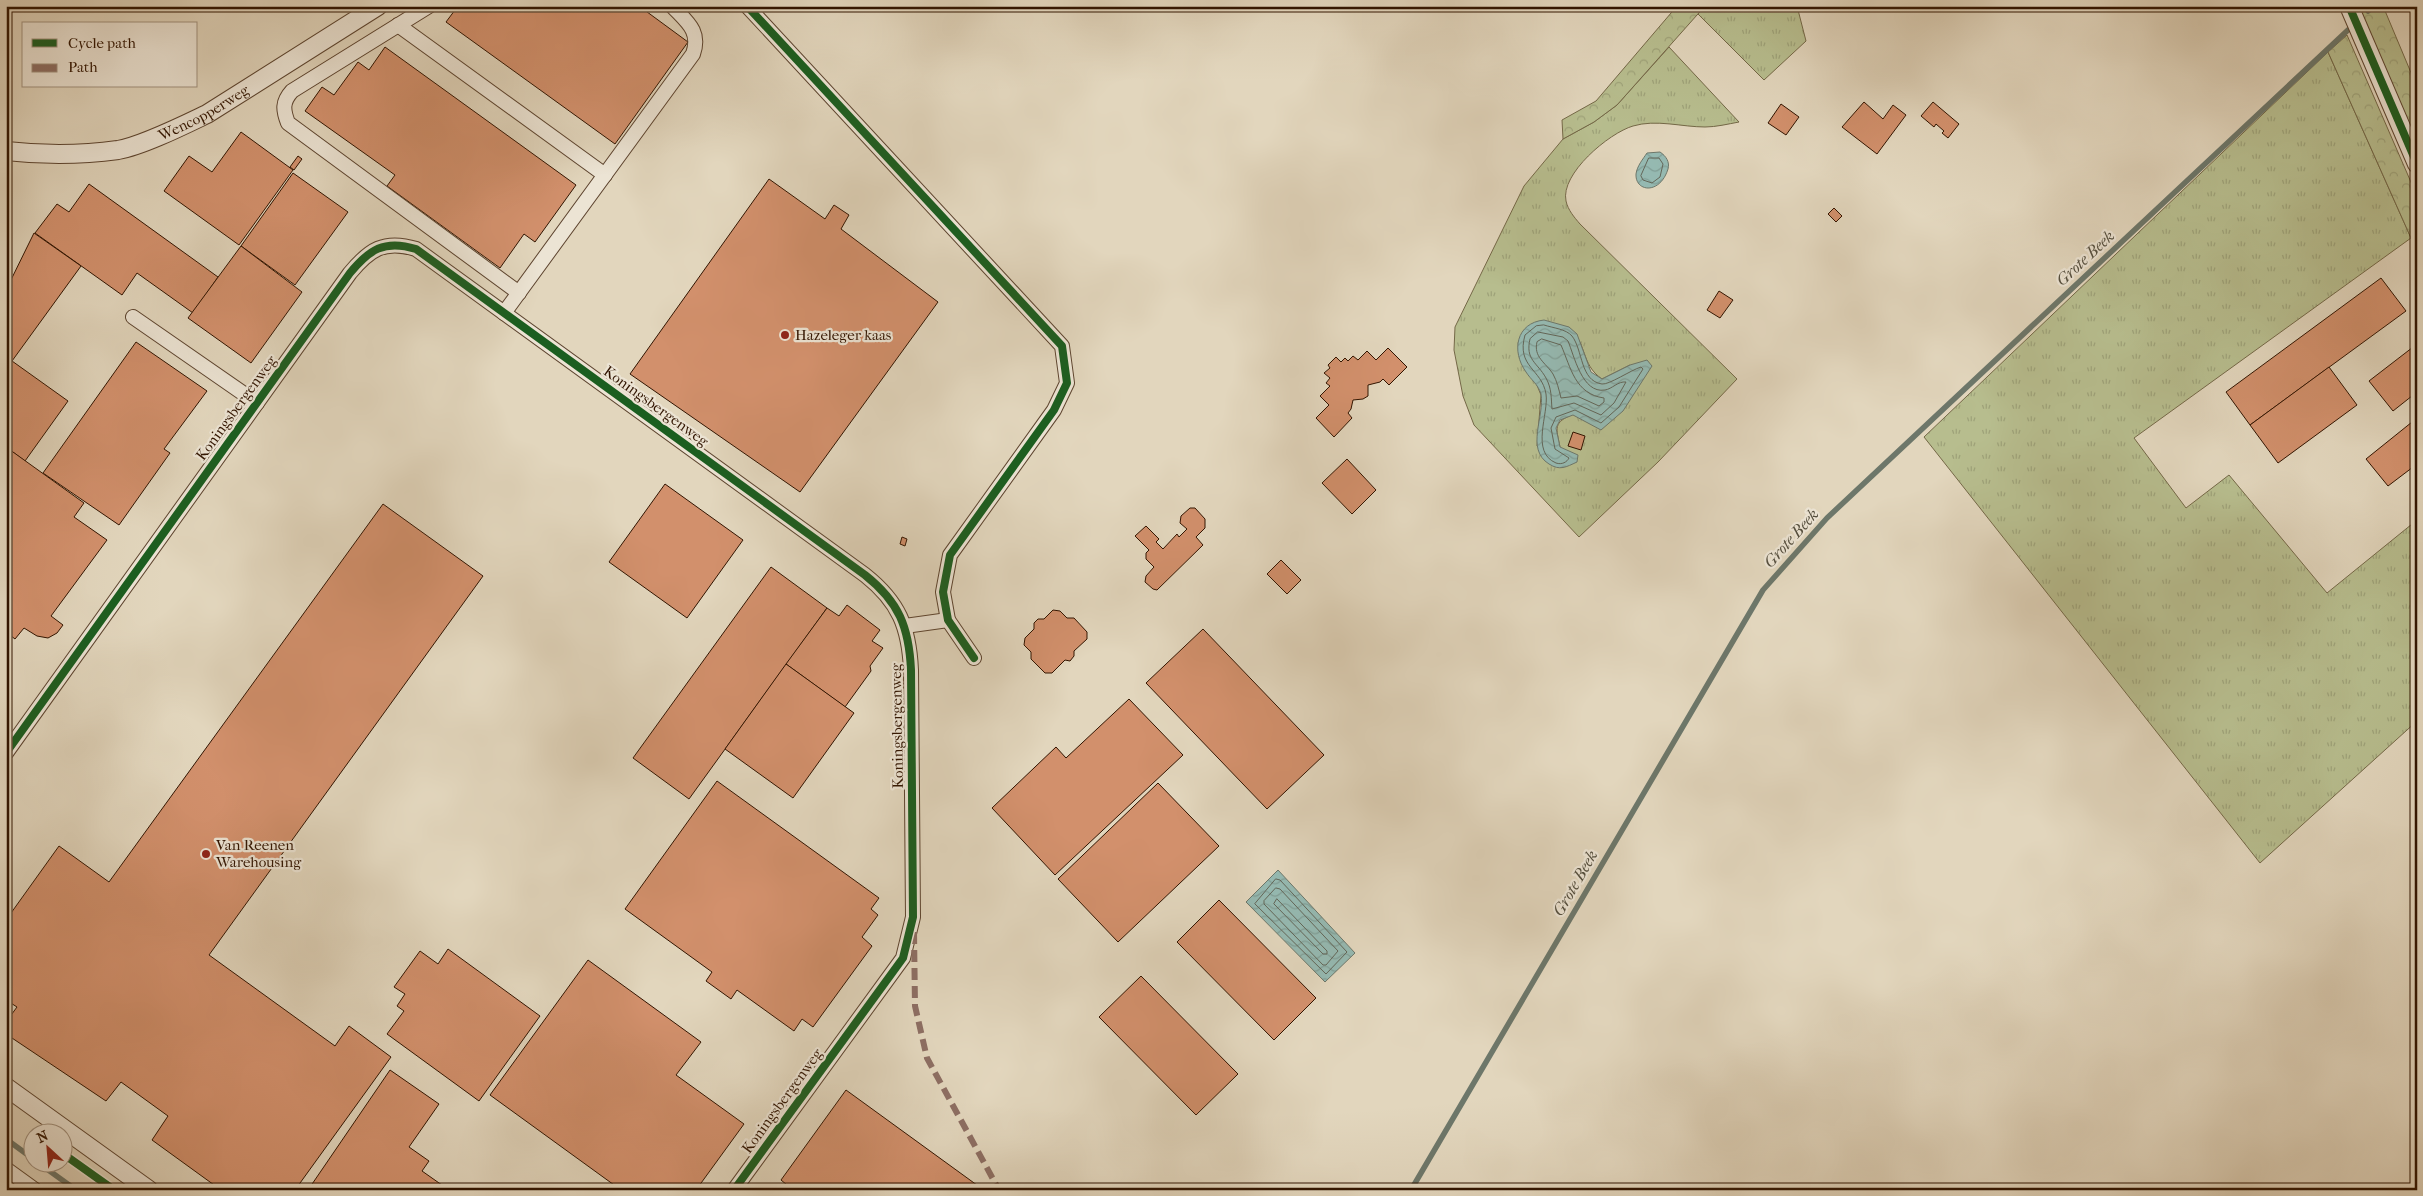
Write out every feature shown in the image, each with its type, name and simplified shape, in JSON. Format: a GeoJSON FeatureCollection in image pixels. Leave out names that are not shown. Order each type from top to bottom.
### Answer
{"type":"FeatureCollection","features":[{"type":"Feature","properties":{"kind":"street","name":"Wencopperweg"},"geometry":{"type":"LineString","coordinates":[[6,151],[63,153],[119,150],[178,128],[207,114],[378,6]]}},
{"type":"Feature","properties":{"kind":"street"},"geometry":{"type":"LineString","coordinates":[[429,6],[292,91],[285,99],[283,111],[288,123],[519,293]]}},
{"type":"Feature","properties":{"kind":"street"},"geometry":{"type":"LineString","coordinates":[[504,313],[693,54],[697,43],[694,31],[672,6]]}},
{"type":"Feature","properties":{"kind":"street"},"geometry":{"type":"LineString","coordinates":[[747,6],[1062,346],[1067,383],[1054,410],[950,555],[943,592],[948,620],[974,658]]}},
{"type":"Feature","properties":{"kind":"street"},"geometry":{"type":"LineString","coordinates":[[2349,6],[2417,164]]}},
{"type":"Feature","properties":{"kind":"street"},"geometry":{"type":"LineString","coordinates":[[398,25],[605,175]]}},
{"type":"Feature","properties":{"kind":"street","name":"Koningsbergenweg"},"geometry":{"type":"LineString","coordinates":[[6,753],[350,273],[363,257],[373,250],[388,245],[405,245],[416,248],[865,575],[883,590],[905,626],[910,648],[911,670],[913,917],[906,949],[894,972],[741,1187]]}},
{"type":"Feature","properties":{"kind":"street","name":"Koningsbergenweg"},"geometry":{"type":"LineString","coordinates":[[133,317],[257,403]]}},
{"type":"Feature","properties":{"kind":"street"},"geometry":{"type":"LineString","coordinates":[[905,626],[948,620]]}},
{"type":"Feature","properties":{"kind":"street"},"geometry":{"type":"LineString","coordinates":[[6,1086],[149,1190]]}},
{"type":"Feature","properties":{"kind":"street"},"geometry":{"type":"LineString","coordinates":[[6,1169],[35,1190]]}},
{"type":"Feature","properties":{"kind":"green space"},"geometry":{"type":"Polygon","coordinates":[[[1677,6],[1705,6],[1617,105],[1594,122],[1563,139],[1562,120],[1596,101],[1677,6]]]}},
{"type":"Feature","properties":{"kind":"green space"},"geometry":{"type":"Polygon","coordinates":[[[1705,6],[1797,6],[1806,41],[1764,80],[1698,14],[1705,6]]]}},
{"type":"Feature","properties":{"kind":"green space"},"geometry":{"type":"Polygon","coordinates":[[[2356,6],[2383,6],[2417,87],[2417,148],[2356,6]]]}},
{"type":"Feature","properties":{"kind":"green space"},"geometry":{"type":"Polygon","coordinates":[[[2347,35],[2417,196],[2417,230],[2411,238],[2328,52],[2347,35]]]}},
{"type":"Feature","properties":{"kind":"green space"},"geometry":{"type":"Polygon","coordinates":[[[1669,47],[1739,122],[1705,127],[1651,123],[1633,126],[1612,137],[1588,156],[1578,167],[1566,190],[1566,201],[1573,216],[1580,224],[1737,379],[1658,462],[1579,537],[1474,425],[1463,396],[1454,350],[1455,327],[1524,186],[1563,139],[1594,122],[1617,105],[1669,47]],[[1568,327],[1536,383],[1541,395],[1537,446],[1560,447],[1557,430],[1559,423],[1573,414],[1582,418],[1630,365],[1602,379],[1590,367],[1579,340],[1568,327]]]}},
{"type":"Feature","properties":{"kind":"green space"},"geometry":{"type":"Polygon","coordinates":[[[2328,52],[2411,238],[2134,438],[2186,508],[2229,475],[2327,593],[2417,520],[2417,721],[2260,863],[1924,437],[2328,52]]]}},
{"type":"Feature","properties":{"kind":"water"},"geometry":{"type":"Polygon","coordinates":[[[1660,152],[1666,157],[1668,169],[1664,177],[1654,187],[1644,187],[1637,180],[1636,174],[1639,165],[1647,153],[1660,152]]]}},
{"type":"Feature","properties":{"kind":"water"},"geometry":{"type":"Polygon","coordinates":[[[1544,320],[1569,327],[1577,334],[1591,372],[1602,379],[1630,365],[1647,360],[1652,366],[1623,411],[1601,430],[1573,415],[1560,420],[1556,428],[1560,447],[1578,455],[1577,462],[1563,468],[1549,464],[1542,458],[1538,450],[1541,394],[1521,364],[1519,355],[1519,339],[1522,332],[1527,326],[1544,320]]]}},
{"type":"Feature","properties":{"kind":"water"},"geometry":{"type":"Polygon","coordinates":[[[1278,870],[1355,953],[1325,982],[1246,902],[1278,870]]]}},
{"type":"Feature","properties":{"kind":"building"},"geometry":{"type":"Polygon","coordinates":[[[458,6],[639,6],[688,42],[615,144],[446,22],[458,6]]]}},
{"type":"Feature","properties":{"kind":"building"},"geometry":{"type":"Polygon","coordinates":[[[385,47],[576,185],[535,242],[524,234],[500,268],[387,186],[395,175],[305,111],[322,87],[334,95],[358,62],[369,70],[385,47]]]}},
{"type":"Feature","properties":{"kind":"building"},"geometry":{"type":"Polygon","coordinates":[[[1864,102],[1883,119],[1893,105],[1906,115],[1877,154],[1842,127],[1864,102]]]}},
{"type":"Feature","properties":{"kind":"building"},"geometry":{"type":"Polygon","coordinates":[[[1933,102],[1959,124],[1948,138],[1942,133],[1944,131],[1936,124],[1934,127],[1921,116],[1933,102]]]}},
{"type":"Feature","properties":{"kind":"building"},"geometry":{"type":"Polygon","coordinates":[[[1781,104],[1799,117],[1786,135],[1768,123],[1781,104]]]}},
{"type":"Feature","properties":{"kind":"building"},"geometry":{"type":"Polygon","coordinates":[[[241,132],[293,170],[239,245],[164,191],[189,156],[212,172],[241,132]]]}},
{"type":"Feature","properties":{"kind":"building"},"geometry":{"type":"Polygon","coordinates":[[[298,156],[302,159],[294,170],[290,167],[298,156]]]}},
{"type":"Feature","properties":{"kind":"building"},"geometry":{"type":"Polygon","coordinates":[[[293,173],[348,212],[295,285],[241,246],[293,173]]]}},
{"type":"Feature","properties":{"kind":"building"},"geometry":{"type":"Polygon","coordinates":[[[769,179],[825,219],[834,205],[849,215],[841,229],[938,302],[800,492],[630,374],[769,179]]]}},
{"type":"Feature","properties":{"kind":"building"},"geometry":{"type":"Polygon","coordinates":[[[89,184],[218,277],[193,313],[137,273],[122,295],[35,233],[57,204],[69,212],[89,184]]]}},
{"type":"Feature","properties":{"kind":"building"},"geometry":{"type":"Polygon","coordinates":[[[1834,208],[1842,216],[1836,222],[1828,214],[1834,208]]]}},
{"type":"Feature","properties":{"kind":"building"},"geometry":{"type":"Polygon","coordinates":[[[34,233],[81,266],[12,361],[68,401],[25,461],[6,447],[6,290],[34,233]]]}},
{"type":"Feature","properties":{"kind":"building"},"geometry":{"type":"Polygon","coordinates":[[[241,246],[302,292],[251,363],[188,318],[241,246]]]}},
{"type":"Feature","properties":{"kind":"building"},"geometry":{"type":"Polygon","coordinates":[[[2381,278],[2406,311],[2250,425],[2226,392],[2381,278]]]}},
{"type":"Feature","properties":{"kind":"building"},"geometry":{"type":"Polygon","coordinates":[[[1719,291],[1733,300],[1720,318],[1707,310],[1719,291]]]}},
{"type":"Feature","properties":{"kind":"building"},"geometry":{"type":"Polygon","coordinates":[[[136,342],[207,391],[164,449],[170,453],[119,525],[43,473],[136,342]]]}},
{"type":"Feature","properties":{"kind":"building"},"geometry":{"type":"Polygon","coordinates":[[[2417,344],[2417,392],[2393,411],[2369,381],[2417,344]]]}},
{"type":"Feature","properties":{"kind":"building"},"geometry":{"type":"Polygon","coordinates":[[[1388,348],[1407,367],[1389,385],[1383,379],[1380,382],[1368,385],[1368,396],[1363,399],[1353,400],[1348,413],[1352,418],[1334,437],[1316,418],[1329,405],[1320,396],[1330,386],[1326,383],[1330,378],[1324,373],[1330,368],[1328,365],[1336,357],[1341,362],[1345,358],[1348,361],[1353,356],[1358,360],[1367,351],[1376,360],[1388,348]]]}},
{"type":"Feature","properties":{"kind":"building"},"geometry":{"type":"Polygon","coordinates":[[[2329,367],[2357,405],[2278,463],[2250,425],[2329,367]]]}},
{"type":"Feature","properties":{"kind":"building"},"geometry":{"type":"Polygon","coordinates":[[[2417,418],[2417,464],[2388,486],[2366,459],[2417,418]]]}},
{"type":"Feature","properties":{"kind":"building"},"geometry":{"type":"Polygon","coordinates":[[[1573,432],[1585,436],[1581,450],[1568,446],[1573,432]]]}},
{"type":"Feature","properties":{"kind":"building"},"geometry":{"type":"Polygon","coordinates":[[[6,447],[84,503],[74,517],[107,540],[51,616],[63,625],[57,633],[48,638],[37,636],[24,628],[15,639],[6,632],[6,447]]]}},
{"type":"Feature","properties":{"kind":"building"},"geometry":{"type":"Polygon","coordinates":[[[1347,459],[1376,490],[1352,514],[1322,483],[1347,459]]]}},
{"type":"Feature","properties":{"kind":"building"},"geometry":{"type":"Polygon","coordinates":[[[665,484],[743,540],[687,618],[609,562],[665,484]]]}},
{"type":"Feature","properties":{"kind":"building","name":"Van Reenen Warehousing"},"geometry":{"type":"Polygon","coordinates":[[[383,504],[483,576],[209,955],[335,1046],[349,1026],[391,1057],[295,1190],[221,1190],[152,1140],[168,1116],[121,1082],[106,1101],[6,1034],[6,1022],[17,1007],[6,1000],[6,920],[59,846],[109,882],[383,504]]]}},
{"type":"Feature","properties":{"kind":"building"},"geometry":{"type":"Polygon","coordinates":[[[1190,508],[1195,508],[1205,519],[1205,528],[1196,537],[1203,545],[1157,590],[1153,589],[1145,582],[1146,576],[1154,567],[1146,559],[1146,553],[1149,550],[1135,536],[1146,526],[1159,539],[1156,542],[1163,549],[1177,534],[1179,537],[1187,529],[1180,523],[1181,516],[1190,508]]]}},
{"type":"Feature","properties":{"kind":"building"},"geometry":{"type":"Polygon","coordinates":[[[902,537],[907,539],[905,546],[900,544],[902,537]]]}},
{"type":"Feature","properties":{"kind":"building"},"geometry":{"type":"Polygon","coordinates":[[[1281,560],[1301,580],[1287,594],[1267,574],[1281,560]]]}},
{"type":"Feature","properties":{"kind":"building"},"geometry":{"type":"Polygon","coordinates":[[[771,567],[827,608],[689,799],[633,758],[771,567]]]}},
{"type":"Feature","properties":{"kind":"building"},"geometry":{"type":"Polygon","coordinates":[[[847,605],[880,630],[872,641],[883,648],[870,666],[871,671],[845,707],[786,664],[827,608],[839,616],[847,605]]]}},
{"type":"Feature","properties":{"kind":"building"},"geometry":{"type":"Polygon","coordinates":[[[1053,610],[1060,611],[1067,618],[1074,618],[1087,632],[1087,639],[1074,651],[1074,656],[1070,661],[1065,660],[1052,673],[1045,673],[1031,659],[1031,652],[1024,645],[1025,638],[1034,629],[1034,623],[1038,619],[1044,619],[1053,610]]]}},
{"type":"Feature","properties":{"kind":"building"},"geometry":{"type":"Polygon","coordinates":[[[1203,629],[1324,755],[1267,809],[1146,683],[1203,629]]]}},
{"type":"Feature","properties":{"kind":"building"},"geometry":{"type":"Polygon","coordinates":[[[786,664],[854,713],[793,798],[725,749],[786,664]]]}},
{"type":"Feature","properties":{"kind":"building"},"geometry":{"type":"Polygon","coordinates":[[[1129,699],[1183,755],[1055,875],[992,808],[1056,747],[1066,758],[1129,699]]]}},
{"type":"Feature","properties":{"kind":"building"},"geometry":{"type":"Polygon","coordinates":[[[717,781],[879,898],[871,909],[878,915],[862,937],[872,946],[813,1027],[802,1019],[794,1031],[737,990],[731,999],[706,981],[712,972],[625,909],[717,781]]]}},
{"type":"Feature","properties":{"kind":"building"},"geometry":{"type":"Polygon","coordinates":[[[1158,783],[1219,846],[1118,942],[1058,879],[1158,783]]]}},
{"type":"Feature","properties":{"kind":"building"},"geometry":{"type":"Polygon","coordinates":[[[1219,900],[1316,998],[1274,1040],[1177,942],[1219,900]]]}},
{"type":"Feature","properties":{"kind":"building"},"geometry":{"type":"Polygon","coordinates":[[[448,949],[540,1016],[479,1101],[387,1034],[404,1011],[397,1006],[405,994],[394,987],[420,951],[438,964],[448,949]]]}},
{"type":"Feature","properties":{"kind":"building"},"geometry":{"type":"Polygon","coordinates":[[[588,960],[701,1042],[676,1075],[744,1124],[696,1190],[621,1190],[490,1095],[588,960]]]}},
{"type":"Feature","properties":{"kind":"building"},"geometry":{"type":"Polygon","coordinates":[[[1141,976],[1238,1074],[1196,1115],[1099,1017],[1141,976]]]}},
{"type":"Feature","properties":{"kind":"building"},"geometry":{"type":"Polygon","coordinates":[[[390,1070],[439,1104],[409,1147],[429,1161],[422,1171],[449,1190],[308,1190],[390,1070]]]}},
{"type":"Feature","properties":{"kind":"building"},"geometry":{"type":"Polygon","coordinates":[[[846,1090],[981,1188],[980,1190],[793,1190],[781,1180],[846,1090]]]}},
{"type":"Feature","properties":{"kind":"waterway","name":"Grote Beek"},"geometry":{"type":"LineString","coordinates":[[2368,11],[2373,6]]}},
{"type":"Feature","properties":{"kind":"waterway","name":"Grote Beek"},"geometry":{"type":"LineString","coordinates":[[1411,1190],[1763,590],[1827,518],[2348,30]]}},
{"type":"Feature","properties":{"kind":"waterway"},"geometry":{"type":"LineString","coordinates":[[6,1139],[22,1151]]}},
{"type":"Feature","properties":{"kind":"waterway"},"geometry":{"type":"LineString","coordinates":[[54,1174],[76,1190]]}},
{"type":"Feature","properties":{"kind":"marked path"},"geometry":{"type":"LineString","coordinates":[[914,932],[915,1006],[927,1058],[999,1190]]}},
{"type":"Feature","properties":{"kind":"cycle path"},"geometry":{"type":"LineString","coordinates":[[747,6],[1062,346],[1067,383],[1054,410],[950,555],[943,592],[948,620],[974,658]]}},
{"type":"Feature","properties":{"kind":"cycle path"},"geometry":{"type":"LineString","coordinates":[[2349,6],[2417,164]]}},
{"type":"Feature","properties":{"kind":"cycle path"},"geometry":{"type":"LineString","coordinates":[[6,753],[350,273],[364,258],[386,246],[395,245],[416,249],[865,575],[886,595],[900,616],[905,628],[911,670],[913,917],[903,958],[734,1190]]}},
{"type":"Feature","properties":{"kind":"cycle path"},"geometry":{"type":"LineString","coordinates":[[72,1160],[114,1190]]}},
{"type":"Feature","properties":{"kind":"place","name":"Hazeleger kaas"},"geometry":{"type":"Point","coordinates":[785,335]}},
{"type":"Feature","properties":{"kind":"place","name":"Van Reenen Warehousing"},"geometry":{"type":"Point","coordinates":[206,854]}}]}
